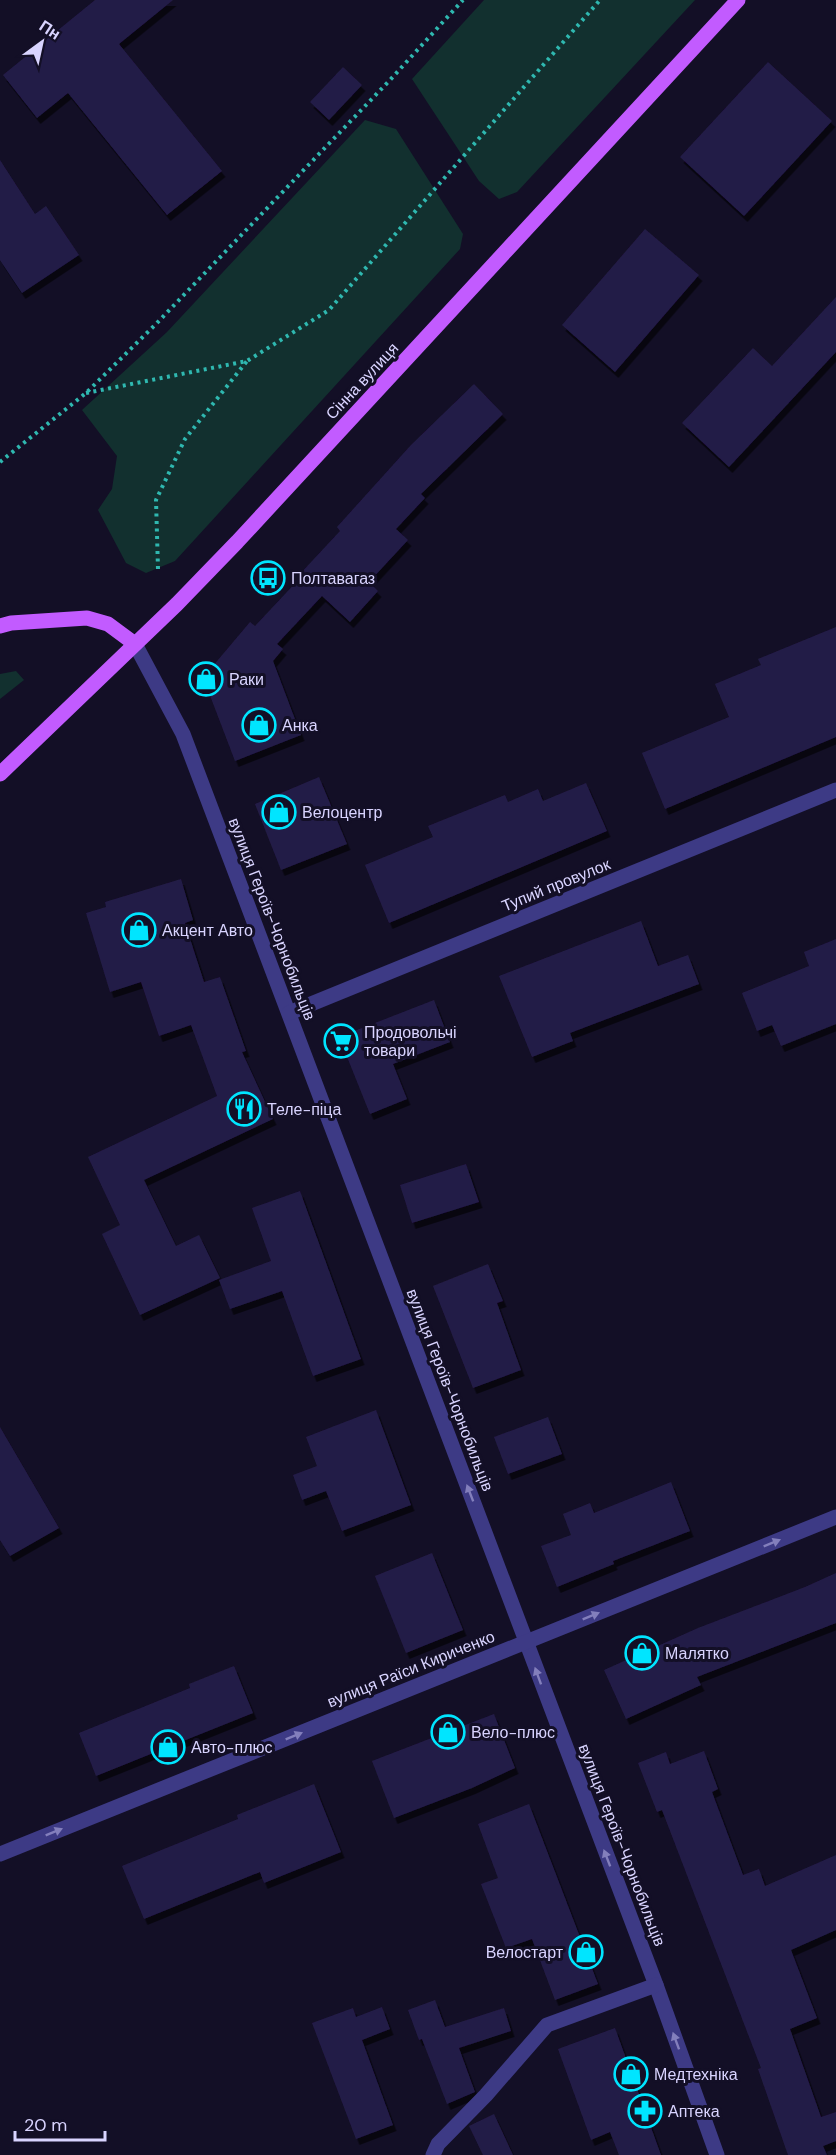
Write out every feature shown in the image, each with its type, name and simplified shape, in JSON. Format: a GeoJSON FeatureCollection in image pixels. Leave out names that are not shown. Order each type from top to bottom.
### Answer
{"type":"FeatureCollection","features":[{"type":"Feature","properties":{"kind":"main road","name":"Сінна вулиця"},"geometry":{"type":"LineString","coordinates":[[0,774],[237,542],[738,0]]}},
{"type":"Feature","properties":{"kind":"main road"},"geometry":{"type":"LineString","coordinates":[[0,626],[11,623],[87,618],[108,624],[135,644]]}},
{"type":"Feature","properties":{"kind":"street","name":"вулиця Героїв-Чорнобильців"},"geometry":{"type":"LineString","coordinates":[[135,644],[183,734],[656,1986],[717,2155]]}},
{"type":"Feature","properties":{"kind":"street","name":"Тупий провулок"},"geometry":{"type":"LineString","coordinates":[[289,1013],[836,790]]}},
{"type":"Feature","properties":{"kind":"street","name":"вулиця Раїси Кириченко"},"geometry":{"type":"LineString","coordinates":[[0,1854],[836,1517]]}},
{"type":"Feature","properties":{"kind":"street"},"geometry":{"type":"LineString","coordinates":[[433,2155],[438,2144],[486,2095],[547,2025],[656,1986]]}},
{"type":"Feature","properties":{"kind":"path"},"geometry":{"type":"LineString","coordinates":[[0,462],[86,393],[181,299],[463,0]]}},
{"type":"Feature","properties":{"kind":"path"},"geometry":{"type":"LineString","coordinates":[[158,569],[156,500],[185,439],[247,361],[329,309],[600,0]]}},
{"type":"Feature","properties":{"kind":"path"},"geometry":{"type":"LineString","coordinates":[[86,393],[247,361]]}},
{"type":"Feature","properties":{"kind":"green space"},"geometry":{"type":"Polygon","coordinates":[[[484,0],[695,0],[517,192],[499,199],[479,181],[412,79],[484,0]]]}},
{"type":"Feature","properties":{"kind":"green space"},"geometry":{"type":"Polygon","coordinates":[[[365,120],[396,129],[463,234],[460,249],[175,561],[146,573],[126,563],[98,510],[112,489],[117,456],[82,410],[167,332],[365,120]]]}},
{"type":"Feature","properties":{"kind":"green space"},"geometry":{"type":"Polygon","coordinates":[[[16,671],[24,680],[0,699],[0,674],[16,671]]]}},
{"type":"Feature","properties":{"kind":"building"},"geometry":{"type":"Polygon","coordinates":[[[95,0],[173,0],[119,44],[222,171],[167,215],[68,93],[37,118],[3,75],[95,0]]]}},
{"type":"Feature","properties":{"kind":"building"},"geometry":{"type":"Polygon","coordinates":[[[768,62],[832,121],[744,216],[680,157],[768,62]]]}},
{"type":"Feature","properties":{"kind":"building"},"geometry":{"type":"Polygon","coordinates":[[[343,67],[362,85],[329,120],[310,102],[343,67]]]}},
{"type":"Feature","properties":{"kind":"building"},"geometry":{"type":"Polygon","coordinates":[[[0,160],[35,214],[46,206],[79,255],[22,293],[0,260],[0,160]]]}},
{"type":"Feature","properties":{"kind":"building"},"geometry":{"type":"Polygon","coordinates":[[[645,229],[699,275],[615,372],[562,325],[645,229]]]}},
{"type":"Feature","properties":{"kind":"building"},"geometry":{"type":"Polygon","coordinates":[[[836,297],[836,352],[729,467],[682,423],[753,348],[772,366],[836,297]]]}},
{"type":"Feature","properties":{"kind":"building"},"geometry":{"type":"Polygon","coordinates":[[[474,384],[503,414],[421,494],[425,498],[396,529],[408,540],[369,582],[378,591],[350,622],[322,596],[277,644],[283,649],[273,661],[301,735],[235,761],[206,685],[207,673],[250,622],[255,626],[301,577],[299,575],[340,531],[337,527],[411,445],[474,384]]]}},
{"type":"Feature","properties":{"kind":"building"},"geometry":{"type":"Polygon","coordinates":[[[836,627],[836,737],[665,809],[642,753],[729,717],[715,684],[761,665],[758,659],[836,627]]]}},
{"type":"Feature","properties":{"kind":"building"},"geometry":{"type":"Polygon","coordinates":[[[319,777],[347,844],[281,870],[255,804],[319,777]]]}},
{"type":"Feature","properties":{"kind":"building"},"geometry":{"type":"Polygon","coordinates":[[[586,783],[607,831],[389,923],[365,865],[433,837],[428,826],[505,795],[508,802],[538,789],[543,801],[586,783]]]}},
{"type":"Feature","properties":{"kind":"building"},"geometry":{"type":"Polygon","coordinates":[[[181,879],[193,920],[185,923],[204,982],[220,977],[246,1051],[242,1052],[273,1119],[144,1180],[176,1246],[199,1235],[220,1278],[140,1315],[102,1234],[120,1225],[88,1157],[217,1096],[191,1025],[159,1036],[141,982],[110,992],[86,913],[106,907],[105,902],[181,879]]]}},
{"type":"Feature","properties":{"kind":"building"},"geometry":{"type":"Polygon","coordinates":[[[641,921],[658,966],[688,955],[699,984],[570,1033],[573,1041],[532,1057],[499,976],[641,921]]]}},
{"type":"Feature","properties":{"kind":"building"},"geometry":{"type":"Polygon","coordinates":[[[836,939],[836,1024],[781,1046],[772,1025],[757,1031],[742,993],[809,966],[804,952],[836,939]]]}},
{"type":"Feature","properties":{"kind":"building"},"geometry":{"type":"Polygon","coordinates":[[[434,1000],[450,1042],[393,1064],[407,1099],[370,1114],[339,1037],[434,1000]]]}},
{"type":"Feature","properties":{"kind":"building"},"geometry":{"type":"Polygon","coordinates":[[[466,1164],[479,1202],[412,1223],[400,1185],[466,1164]]]}},
{"type":"Feature","properties":{"kind":"building"},"geometry":{"type":"Polygon","coordinates":[[[300,1191],[361,1359],[313,1376],[282,1291],[230,1309],[219,1280],[271,1261],[252,1208],[300,1191]]]}},
{"type":"Feature","properties":{"kind":"building"},"geometry":{"type":"Polygon","coordinates":[[[488,1264],[503,1301],[497,1303],[521,1370],[473,1388],[433,1286],[488,1264]]]}},
{"type":"Feature","properties":{"kind":"building"},"geometry":{"type":"Polygon","coordinates":[[[376,1410],[411,1505],[342,1531],[326,1491],[302,1500],[293,1475],[317,1466],[306,1437],[376,1410]]]}},
{"type":"Feature","properties":{"kind":"building"},"geometry":{"type":"Polygon","coordinates":[[[548,1417],[562,1454],[508,1474],[494,1437],[548,1417]]]}},
{"type":"Feature","properties":{"kind":"building"},"geometry":{"type":"Polygon","coordinates":[[[0,1427],[59,1528],[10,1556],[0,1540],[0,1427]]]}},
{"type":"Feature","properties":{"kind":"building"},"geometry":{"type":"Polygon","coordinates":[[[671,1482],[690,1531],[613,1561],[614,1564],[557,1587],[541,1546],[571,1535],[563,1514],[590,1503],[594,1513],[671,1482]]]}},
{"type":"Feature","properties":{"kind":"building"},"geometry":{"type":"Polygon","coordinates":[[[432,1553],[463,1630],[406,1653],[375,1576],[432,1553]]]}},
{"type":"Feature","properties":{"kind":"building"},"geometry":{"type":"Polygon","coordinates":[[[836,1573],[836,1623],[697,1677],[701,1685],[626,1719],[604,1670],[698,1628],[836,1573]]]}},
{"type":"Feature","properties":{"kind":"building"},"geometry":{"type":"Polygon","coordinates":[[[234,1666],[253,1713],[96,1776],[79,1733],[190,1688],[189,1684],[234,1666]]]}},
{"type":"Feature","properties":{"kind":"building"},"geometry":{"type":"Polygon","coordinates":[[[494,1714],[515,1768],[472,1788],[394,1818],[372,1761],[494,1714]]]}},
{"type":"Feature","properties":{"kind":"building"},"geometry":{"type":"Polygon","coordinates":[[[704,1751],[718,1789],[712,1792],[743,1875],[759,1869],[765,1886],[836,1855],[836,1930],[791,1950],[817,2018],[790,2029],[821,2117],[836,2112],[836,2141],[823,2146],[827,2155],[788,2155],[758,2069],[761,2068],[662,1810],[657,1812],[638,1763],[666,1752],[670,1764],[704,1751]]]}},
{"type":"Feature","properties":{"kind":"building"},"geometry":{"type":"Polygon","coordinates":[[[314,1784],[341,1852],[264,1883],[260,1872],[144,1919],[122,1866],[238,1819],[237,1815],[314,1784]]]}},
{"type":"Feature","properties":{"kind":"building"},"geometry":{"type":"Polygon","coordinates":[[[529,1804],[598,1984],[555,2000],[532,1939],[506,1948],[481,1884],[498,1878],[478,1824],[529,1804]]]}},
{"type":"Feature","properties":{"kind":"building"},"geometry":{"type":"Polygon","coordinates":[[[435,2000],[445,2027],[504,2008],[511,2031],[459,2048],[475,2092],[447,2104],[422,2039],[419,2040],[408,2010],[435,2000]]]}},
{"type":"Feature","properties":{"kind":"building"},"geometry":{"type":"Polygon","coordinates":[[[382,2007],[390,2029],[362,2040],[393,2125],[356,2139],[312,2023],[353,2008],[356,2017],[382,2007]]]}},
{"type":"Feature","properties":{"kind":"building"},"geometry":{"type":"Polygon","coordinates":[[[615,2028],[661,2155],[619,2155],[610,2132],[591,2140],[558,2049],[615,2028]]]}},
{"type":"Feature","properties":{"kind":"building"},"geometry":{"type":"Polygon","coordinates":[[[494,2114],[513,2155],[483,2155],[469,2126],[494,2114]]]}},
{"type":"Feature","properties":{"kind":"place","name":"Полтавагаз"},"geometry":{"type":"Point","coordinates":[268,578]}},
{"type":"Feature","properties":{"kind":"place","name":"Раки"},"geometry":{"type":"Point","coordinates":[206,679]}},
{"type":"Feature","properties":{"kind":"place","name":"Анка"},"geometry":{"type":"Point","coordinates":[259,725]}},
{"type":"Feature","properties":{"kind":"place","name":"Велоцентр"},"geometry":{"type":"Point","coordinates":[279,812]}},
{"type":"Feature","properties":{"kind":"place","name":"Акцент Авто"},"geometry":{"type":"Point","coordinates":[139,930]}},
{"type":"Feature","properties":{"kind":"place","name":"Продовольчі товари"},"geometry":{"type":"Point","coordinates":[341,1041]}},
{"type":"Feature","properties":{"kind":"place","name":"Теле-піца"},"geometry":{"type":"Point","coordinates":[244,1109]}},
{"type":"Feature","properties":{"kind":"place","name":"Малятко"},"geometry":{"type":"Point","coordinates":[642,1653]}},
{"type":"Feature","properties":{"kind":"place","name":"Вело-плюс"},"geometry":{"type":"Point","coordinates":[448,1732]}},
{"type":"Feature","properties":{"kind":"place","name":"Авто-плюс"},"geometry":{"type":"Point","coordinates":[168,1747]}},
{"type":"Feature","properties":{"kind":"place","name":"Велостарт"},"geometry":{"type":"Point","coordinates":[586,1952]}},
{"type":"Feature","properties":{"kind":"place","name":"Медтехніка"},"geometry":{"type":"Point","coordinates":[631,2074]}},
{"type":"Feature","properties":{"kind":"place","name":"Аптека"},"geometry":{"type":"Point","coordinates":[645,2111]}}]}
